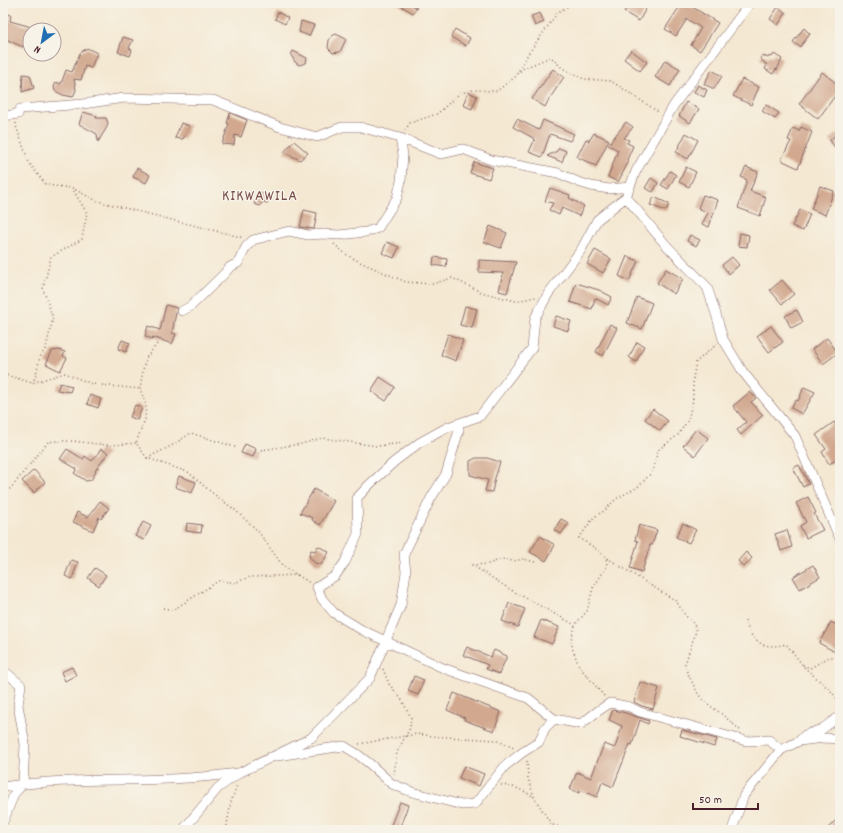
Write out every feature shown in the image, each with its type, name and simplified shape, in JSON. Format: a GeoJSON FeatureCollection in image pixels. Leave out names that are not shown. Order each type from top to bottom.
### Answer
{"type":"FeatureCollection","features":[{"type":"Feature","properties":{"kind":"street"},"geometry":{"type":"LineString","coordinates":[[750,3],[674,105],[636,171],[626,197],[597,220],[581,250],[548,294],[535,318],[532,348],[480,416],[448,427],[419,443],[394,462],[369,485],[358,498],[358,534],[345,562],[335,576],[317,587],[322,599],[334,613],[362,630],[443,668],[528,698],[554,719],[581,724],[610,704],[630,708],[746,741],[768,740],[781,750]]}},
{"type":"Feature","properties":{"kind":"street"},"geometry":{"type":"LineString","coordinates":[[3,116],[18,114],[20,109],[83,104],[124,98],[214,100],[280,127],[317,137],[342,127],[360,126],[400,138],[441,154],[462,149],[491,160],[558,173],[591,186],[609,188],[630,187]]}},
{"type":"Feature","properties":{"kind":"street"},"geometry":{"type":"LineString","coordinates":[[182,311],[191,306],[230,267],[238,263],[246,247],[254,240],[290,231],[308,235],[339,235],[366,232],[378,228],[397,198],[401,180],[403,155],[400,138]]}},
{"type":"Feature","properties":{"kind":"street"},"geometry":{"type":"LineString","coordinates":[[626,197],[666,245],[706,287],[723,339],[743,372],[795,436],[840,539]]}},
{"type":"Feature","properties":{"kind":"street"},"geometry":{"type":"LineString","coordinates":[[182,830],[218,788],[239,773],[311,738],[370,678],[378,656],[401,605],[406,572],[404,554],[431,498],[446,474],[460,423]]}},
{"type":"Feature","properties":{"kind":"street"},"geometry":{"type":"LineString","coordinates":[[3,670],[21,685],[18,705],[25,744],[23,784],[14,794],[3,822]]}},
{"type":"Feature","properties":{"kind":"street"},"geometry":{"type":"LineString","coordinates":[[732,830],[744,795],[781,750],[804,736],[822,729],[840,716]]}},
{"type":"Feature","properties":{"kind":"street"},"geometry":{"type":"LineString","coordinates":[[270,757],[344,746],[361,757],[392,784],[412,792],[462,805],[475,804],[505,766],[523,752],[540,742],[545,728],[554,719]]}},
{"type":"Feature","properties":{"kind":"street"},"geometry":{"type":"LineString","coordinates":[[798,741],[824,738],[840,739]]}},
{"type":"Feature","properties":{"kind":"street"},"geometry":{"type":"LineString","coordinates":[[3,788],[23,784],[65,781],[189,778],[239,773]]}},
{"type":"Feature","properties":{"kind":"path"},"geometry":{"type":"LineString","coordinates":[[515,77],[528,54],[558,12],[570,5]]}},
{"type":"Feature","properties":{"kind":"path"},"geometry":{"type":"LineString","coordinates":[[400,138],[410,123],[437,114],[459,94],[471,90],[497,91],[524,68],[551,57],[562,68],[584,79],[611,81],[657,111],[670,113]]}},
{"type":"Feature","properties":{"kind":"path"},"geometry":{"type":"LineString","coordinates":[[18,114],[16,126],[29,163],[46,185],[72,188],[97,201],[254,240]]}},
{"type":"Feature","properties":{"kind":"path"},"geometry":{"type":"LineString","coordinates":[[32,382],[35,378],[40,357],[46,348],[53,318],[43,289],[51,258],[82,240],[87,213],[72,188]]}},
{"type":"Feature","properties":{"kind":"path"},"geometry":{"type":"LineString","coordinates":[[332,243],[347,256],[406,282],[432,284],[452,278],[481,292],[516,301],[548,294]]}},
{"type":"Feature","properties":{"kind":"path"},"geometry":{"type":"LineString","coordinates":[[723,339],[696,362],[693,378],[693,400],[688,420],[678,435],[658,450],[653,471],[638,487],[616,499],[604,511],[594,517],[579,538],[606,557],[676,601],[685,615],[694,624],[696,631],[685,664],[687,672],[698,694],[705,702],[739,729],[746,741]]}},
{"type":"Feature","properties":{"kind":"path"},"geometry":{"type":"LineString","coordinates":[[136,443],[145,419],[146,405],[140,389],[143,370],[146,358],[157,344]]}},
{"type":"Feature","properties":{"kind":"path"},"geometry":{"type":"LineString","coordinates":[[3,374],[32,382],[65,372],[92,384],[140,389]]}},
{"type":"Feature","properties":{"kind":"path"},"geometry":{"type":"LineString","coordinates":[[147,458],[191,433],[238,448]]}},
{"type":"Feature","properties":{"kind":"path"},"geometry":{"type":"LineString","coordinates":[[261,450],[301,444],[322,438],[377,446],[409,442],[419,443]]}},
{"type":"Feature","properties":{"kind":"path"},"geometry":{"type":"LineString","coordinates":[[3,494],[11,488],[48,442],[78,440],[109,445],[136,443]]}},
{"type":"Feature","properties":{"kind":"path"},"geometry":{"type":"LineString","coordinates":[[136,443],[147,458],[188,472],[257,530],[283,566],[317,587]]}},
{"type":"Feature","properties":{"kind":"path"},"geometry":{"type":"LineString","coordinates":[[606,557],[607,566],[594,588],[587,611],[575,625],[571,640],[579,666],[610,704]]}},
{"type":"Feature","properties":{"kind":"path"},"geometry":{"type":"LineString","coordinates":[[535,562],[524,559],[513,561],[502,560],[488,564],[472,565],[511,590],[575,625]]}},
{"type":"Feature","properties":{"kind":"path"},"geometry":{"type":"LineString","coordinates":[[163,608],[173,610],[220,580],[234,583],[250,577],[298,575]]}},
{"type":"Feature","properties":{"kind":"path"},"geometry":{"type":"LineString","coordinates":[[744,620],[754,639],[765,646],[774,647],[786,644],[802,664],[830,690],[839,701]]}},
{"type":"Feature","properties":{"kind":"path"},"geometry":{"type":"LineString","coordinates":[[802,664],[810,668],[829,657],[837,657],[840,654]]}},
{"type":"Feature","properties":{"kind":"path"},"geometry":{"type":"LineString","coordinates":[[378,656],[389,684],[402,700],[410,718],[410,728],[397,752],[392,784]]}},
{"type":"Feature","properties":{"kind":"path"},"geometry":{"type":"LineString","coordinates":[[344,746],[417,734],[496,740],[523,752],[526,757],[528,778],[534,797],[555,830]]}},
{"type":"Feature","properties":{"kind":"path"},"geometry":{"type":"LineString","coordinates":[[226,830],[231,802],[238,784],[239,773]]}},
{"type":"Feature","properties":{"kind":"path"},"geometry":{"type":"LineString","coordinates":[[490,784],[511,786],[524,790],[534,797]]}},
{"type":"Feature","properties":{"kind":"path"},"geometry":{"type":"LineString","coordinates":[[552,824],[568,830]]}},
{"type":"Feature","properties":{"kind":"building"},"geometry":{"type":"Polygon","coordinates":[[[396,3],[409,3],[417,8],[413,13],[396,3]]]}},
{"type":"Feature","properties":{"kind":"building"},"geometry":{"type":"Polygon","coordinates":[[[630,3],[649,3],[639,21],[624,12],[630,3]]]}},
{"type":"Feature","properties":{"kind":"building"},"geometry":{"type":"Polygon","coordinates":[[[682,3],[686,3],[718,23],[700,51],[691,45],[701,28],[687,19],[676,36],[665,29],[682,3]]]}},
{"type":"Feature","properties":{"kind":"building"},"geometry":{"type":"Polygon","coordinates":[[[778,7],[786,13],[778,25],[770,19],[778,7]]]}},
{"type":"Feature","properties":{"kind":"building"},"geometry":{"type":"Polygon","coordinates":[[[3,9],[11,16],[10,21],[22,24],[22,47],[3,38],[3,9]]]}},
{"type":"Feature","properties":{"kind":"building"},"geometry":{"type":"Polygon","coordinates":[[[278,12],[288,18],[285,24],[275,19],[278,12]]]}},
{"type":"Feature","properties":{"kind":"building"},"geometry":{"type":"Polygon","coordinates":[[[540,13],[544,22],[535,26],[531,16],[540,13]]]}},
{"type":"Feature","properties":{"kind":"building"},"geometry":{"type":"Polygon","coordinates":[[[301,21],[314,25],[309,36],[299,32],[301,21]]]}},
{"type":"Feature","properties":{"kind":"building"},"geometry":{"type":"Polygon","coordinates":[[[804,28],[810,34],[800,47],[793,42],[804,28]]]}},
{"type":"Feature","properties":{"kind":"building"},"geometry":{"type":"Polygon","coordinates":[[[455,29],[470,38],[466,46],[451,37],[455,29]]]}},
{"type":"Feature","properties":{"kind":"building"},"geometry":{"type":"Polygon","coordinates":[[[336,34],[346,39],[340,52],[333,53],[328,48],[329,40],[336,34]]]}},
{"type":"Feature","properties":{"kind":"building"},"geometry":{"type":"Polygon","coordinates":[[[123,37],[133,40],[129,48],[132,50],[130,56],[118,52],[123,37]]]}},
{"type":"Feature","properties":{"kind":"building"},"geometry":{"type":"Polygon","coordinates":[[[87,48],[97,53],[91,68],[85,66],[81,80],[74,79],[76,90],[73,97],[63,95],[55,91],[54,87],[56,82],[61,84],[66,70],[72,72],[80,53],[87,48]]]}},
{"type":"Feature","properties":{"kind":"building"},"geometry":{"type":"Polygon","coordinates":[[[631,50],[647,62],[640,71],[624,59],[631,50]]]}},
{"type":"Feature","properties":{"kind":"building"},"geometry":{"type":"Polygon","coordinates":[[[293,51],[307,58],[306,63],[299,65],[295,62],[291,55],[293,51]]]}},
{"type":"Feature","properties":{"kind":"building"},"geometry":{"type":"Polygon","coordinates":[[[774,54],[782,59],[777,70],[776,69],[773,74],[765,69],[767,65],[760,59],[762,55],[768,58],[769,56],[772,57],[774,54]]]}},
{"type":"Feature","properties":{"kind":"building"},"geometry":{"type":"Polygon","coordinates":[[[665,60],[680,69],[670,86],[655,77],[665,60]]]}},
{"type":"Feature","properties":{"kind":"building"},"geometry":{"type":"Polygon","coordinates":[[[553,69],[564,77],[545,107],[532,99],[553,69]]]}},
{"type":"Feature","properties":{"kind":"building"},"geometry":{"type":"Polygon","coordinates":[[[712,70],[722,76],[714,89],[704,84],[712,70]]]}},
{"type":"Feature","properties":{"kind":"building"},"geometry":{"type":"Polygon","coordinates":[[[822,72],[840,86],[840,89],[818,119],[799,104],[822,72]]]}},
{"type":"Feature","properties":{"kind":"building"},"geometry":{"type":"Polygon","coordinates":[[[23,74],[30,75],[34,88],[22,92],[23,74]]]}},
{"type":"Feature","properties":{"kind":"building"},"geometry":{"type":"Polygon","coordinates":[[[742,79],[759,87],[751,105],[733,96],[742,79]]]}},
{"type":"Feature","properties":{"kind":"building"},"geometry":{"type":"Polygon","coordinates":[[[698,85],[707,90],[704,97],[694,92],[698,85]]]}},
{"type":"Feature","properties":{"kind":"building"},"geometry":{"type":"Polygon","coordinates":[[[468,92],[477,96],[472,109],[463,105],[468,92]]]}},
{"type":"Feature","properties":{"kind":"building"},"geometry":{"type":"Polygon","coordinates":[[[686,102],[699,109],[690,123],[679,116],[686,102]]]}},
{"type":"Feature","properties":{"kind":"building"},"geometry":{"type":"Polygon","coordinates":[[[766,105],[779,113],[775,119],[762,111],[766,105]]]}},
{"type":"Feature","properties":{"kind":"building"},"geometry":{"type":"Polygon","coordinates":[[[83,112],[97,116],[96,118],[106,118],[108,123],[107,127],[98,142],[97,134],[79,124],[83,112]]]}},
{"type":"Feature","properties":{"kind":"building"},"geometry":{"type":"Polygon","coordinates":[[[230,113],[247,120],[241,137],[235,135],[234,145],[222,144],[229,124],[227,123],[230,113]]]}},
{"type":"Feature","properties":{"kind":"building"},"geometry":{"type":"Polygon","coordinates":[[[517,119],[539,130],[543,120],[574,134],[570,141],[550,134],[542,157],[529,152],[535,139],[513,127],[517,119]]]}},
{"type":"Feature","properties":{"kind":"building"},"geometry":{"type":"Polygon","coordinates":[[[626,122],[633,127],[624,138],[629,140],[627,143],[633,146],[627,160],[629,161],[618,182],[608,177],[618,150],[608,145],[626,122]]]}},
{"type":"Feature","properties":{"kind":"building"},"geometry":{"type":"Polygon","coordinates":[[[181,123],[190,126],[183,139],[175,138],[181,123]]]}},
{"type":"Feature","properties":{"kind":"building"},"geometry":{"type":"Polygon","coordinates":[[[801,127],[812,132],[798,168],[781,160],[791,141],[788,140],[793,128],[799,131],[801,127]]]}},
{"type":"Feature","properties":{"kind":"building"},"geometry":{"type":"Polygon","coordinates":[[[840,131],[840,145],[835,148],[830,140],[840,131]]]}},
{"type":"Feature","properties":{"kind":"building"},"geometry":{"type":"Polygon","coordinates":[[[594,133],[609,140],[596,166],[577,157],[586,139],[589,141],[594,133]]]}},
{"type":"Feature","properties":{"kind":"building"},"geometry":{"type":"Polygon","coordinates":[[[686,133],[698,140],[688,159],[676,152],[686,133]]]}},
{"type":"Feature","properties":{"kind":"building"},"geometry":{"type":"Polygon","coordinates":[[[294,141],[308,153],[300,160],[284,152],[294,141]]]}},
{"type":"Feature","properties":{"kind":"building"},"geometry":{"type":"Polygon","coordinates":[[[559,148],[566,151],[562,162],[547,156],[557,151],[559,148]]]}},
{"type":"Feature","properties":{"kind":"building"},"geometry":{"type":"Polygon","coordinates":[[[474,162],[493,168],[489,179],[470,173],[474,162]]]}},
{"type":"Feature","properties":{"kind":"building"},"geometry":{"type":"Polygon","coordinates":[[[686,167],[696,172],[689,187],[679,182],[686,167]]]}},
{"type":"Feature","properties":{"kind":"building"},"geometry":{"type":"Polygon","coordinates":[[[746,167],[758,172],[750,191],[766,197],[760,216],[738,208],[747,180],[741,177],[746,167]]]}},
{"type":"Feature","properties":{"kind":"building"},"geometry":{"type":"Polygon","coordinates":[[[137,168],[150,175],[146,183],[133,177],[137,168]]]}},
{"type":"Feature","properties":{"kind":"building"},"geometry":{"type":"Polygon","coordinates":[[[670,171],[676,175],[668,189],[661,185],[670,171]]]}},
{"type":"Feature","properties":{"kind":"building"},"geometry":{"type":"Polygon","coordinates":[[[651,178],[658,183],[653,192],[645,188],[651,178]]]}},
{"type":"Feature","properties":{"kind":"building"},"geometry":{"type":"Polygon","coordinates":[[[820,186],[834,191],[825,215],[811,209],[820,186]]]}},
{"type":"Feature","properties":{"kind":"building"},"geometry":{"type":"Polygon","coordinates":[[[550,188],[570,195],[569,198],[584,206],[579,216],[562,208],[559,215],[549,210],[553,203],[545,201],[550,188]]]}},
{"type":"Feature","properties":{"kind":"building"},"geometry":{"type":"Polygon","coordinates":[[[259,192],[270,197],[267,203],[263,201],[260,206],[254,204],[259,192]]]}},
{"type":"Feature","properties":{"kind":"building"},"geometry":{"type":"Polygon","coordinates":[[[703,195],[718,200],[709,227],[702,224],[708,213],[698,208],[703,195]]]}},
{"type":"Feature","properties":{"kind":"building"},"geometry":{"type":"Polygon","coordinates":[[[654,197],[669,204],[666,211],[650,205],[654,197]]]}},
{"type":"Feature","properties":{"kind":"building"},"geometry":{"type":"Polygon","coordinates":[[[304,210],[317,213],[314,229],[300,227],[304,210]]]}},
{"type":"Feature","properties":{"kind":"building"},"geometry":{"type":"Polygon","coordinates":[[[800,210],[810,214],[803,231],[792,226],[800,210]]]}},
{"type":"Feature","properties":{"kind":"building"},"geometry":{"type":"Polygon","coordinates":[[[490,226],[507,233],[501,248],[484,242],[490,226]]]}},
{"type":"Feature","properties":{"kind":"building"},"geometry":{"type":"Polygon","coordinates":[[[740,233],[749,235],[747,247],[738,246],[740,233]]]}},
{"type":"Feature","properties":{"kind":"building"},"geometry":{"type":"Polygon","coordinates":[[[690,235],[700,240],[696,246],[687,241],[690,235]]]}},
{"type":"Feature","properties":{"kind":"building"},"geometry":{"type":"Polygon","coordinates":[[[387,242],[399,247],[394,258],[382,253],[387,242]]]}},
{"type":"Feature","properties":{"kind":"building"},"geometry":{"type":"Polygon","coordinates":[[[595,250],[611,259],[603,273],[587,264],[595,250]]]}},
{"type":"Feature","properties":{"kind":"building"},"geometry":{"type":"Polygon","coordinates":[[[627,256],[638,261],[629,281],[619,276],[627,256]]]}},
{"type":"Feature","properties":{"kind":"building"},"geometry":{"type":"Polygon","coordinates":[[[434,257],[447,259],[446,267],[433,265],[434,257]]]}},
{"type":"Feature","properties":{"kind":"building"},"geometry":{"type":"Polygon","coordinates":[[[732,257],[739,265],[729,274],[722,265],[732,257]]]}},
{"type":"Feature","properties":{"kind":"building"},"geometry":{"type":"Polygon","coordinates":[[[479,260],[516,262],[507,293],[499,291],[503,273],[479,272],[479,260]]]}},
{"type":"Feature","properties":{"kind":"building"},"geometry":{"type":"Polygon","coordinates":[[[666,269],[683,279],[674,294],[657,283],[666,269]]]}},
{"type":"Feature","properties":{"kind":"building"},"geometry":{"type":"Polygon","coordinates":[[[782,280],[794,294],[782,304],[770,290],[782,280]]]}},
{"type":"Feature","properties":{"kind":"building"},"geometry":{"type":"Polygon","coordinates":[[[576,283],[599,290],[612,297],[608,305],[595,298],[592,309],[570,302],[576,283]]]}},
{"type":"Feature","properties":{"kind":"building"},"geometry":{"type":"Polygon","coordinates":[[[637,297],[652,303],[642,329],[627,323],[637,297]]]}},
{"type":"Feature","properties":{"kind":"building"},"geometry":{"type":"Polygon","coordinates":[[[166,305],[177,308],[172,333],[176,334],[172,344],[153,337],[152,339],[145,336],[148,326],[160,330],[166,305]]]}},
{"type":"Feature","properties":{"kind":"building"},"geometry":{"type":"Polygon","coordinates":[[[465,306],[477,309],[472,328],[460,325],[465,306]]]}},
{"type":"Feature","properties":{"kind":"building"},"geometry":{"type":"Polygon","coordinates":[[[797,310],[803,322],[791,328],[785,316],[797,310]]]}},
{"type":"Feature","properties":{"kind":"building"},"geometry":{"type":"Polygon","coordinates":[[[556,316],[571,321],[568,331],[553,326],[556,316]]]}},
{"type":"Feature","properties":{"kind":"building"},"geometry":{"type":"Polygon","coordinates":[[[610,324],[617,328],[603,356],[596,352],[610,324]]]}},
{"type":"Feature","properties":{"kind":"building"},"geometry":{"type":"Polygon","coordinates":[[[771,326],[783,342],[769,352],[757,336],[771,326]]]}},
{"type":"Feature","properties":{"kind":"building"},"geometry":{"type":"Polygon","coordinates":[[[448,334],[463,340],[456,361],[441,355],[448,334]]]}},
{"type":"Feature","properties":{"kind":"building"},"geometry":{"type":"Polygon","coordinates":[[[827,338],[838,353],[823,364],[812,349],[827,338]]]}},
{"type":"Feature","properties":{"kind":"building"},"geometry":{"type":"Polygon","coordinates":[[[122,340],[130,343],[126,352],[118,349],[122,340]]]}},
{"type":"Feature","properties":{"kind":"building"},"geometry":{"type":"Polygon","coordinates":[[[637,342],[644,346],[636,362],[629,357],[637,342]]]}},
{"type":"Feature","properties":{"kind":"building"},"geometry":{"type":"Polygon","coordinates":[[[59,350],[65,352],[63,356],[67,358],[60,371],[46,364],[52,351],[59,350]]]}},
{"type":"Feature","properties":{"kind":"building"},"geometry":{"type":"Polygon","coordinates":[[[380,377],[395,387],[386,401],[371,391],[380,377]]]}},
{"type":"Feature","properties":{"kind":"building"},"geometry":{"type":"Polygon","coordinates":[[[60,383],[72,386],[70,392],[57,390],[60,383]]]}},
{"type":"Feature","properties":{"kind":"building"},"geometry":{"type":"Polygon","coordinates":[[[804,387],[815,392],[802,414],[791,408],[796,400],[798,401],[804,387]]]}},
{"type":"Feature","properties":{"kind":"building"},"geometry":{"type":"Polygon","coordinates":[[[750,392],[756,398],[751,402],[763,415],[741,435],[737,430],[746,422],[733,406],[750,392]]]}},
{"type":"Feature","properties":{"kind":"building"},"geometry":{"type":"Polygon","coordinates":[[[90,395],[101,399],[98,408],[87,404],[90,395]]]}},
{"type":"Feature","properties":{"kind":"building"},"geometry":{"type":"Polygon","coordinates":[[[135,405],[142,408],[137,420],[130,417],[135,405]]]}},
{"type":"Feature","properties":{"kind":"building"},"geometry":{"type":"Polygon","coordinates":[[[653,409],[668,421],[660,431],[645,419],[653,409]]]}},
{"type":"Feature","properties":{"kind":"building"},"geometry":{"type":"Polygon","coordinates":[[[834,422],[840,430],[840,458],[829,464],[822,452],[826,449],[816,435],[834,422]]]}},
{"type":"Feature","properties":{"kind":"building"},"geometry":{"type":"Polygon","coordinates":[[[696,429],[708,438],[695,456],[683,446],[696,429]]]}},
{"type":"Feature","properties":{"kind":"building"},"geometry":{"type":"Polygon","coordinates":[[[245,444],[256,449],[253,457],[241,453],[245,444]]]}},
{"type":"Feature","properties":{"kind":"building"},"geometry":{"type":"Polygon","coordinates":[[[67,449],[83,459],[85,456],[92,461],[101,449],[108,453],[95,471],[96,472],[91,480],[86,481],[74,473],[77,469],[60,459],[67,449]]]}},
{"type":"Feature","properties":{"kind":"building"},"geometry":{"type":"Polygon","coordinates":[[[476,458],[487,458],[500,462],[492,492],[485,491],[488,480],[470,475],[470,461],[476,458]]]}},
{"type":"Feature","properties":{"kind":"building"},"geometry":{"type":"Polygon","coordinates":[[[799,465],[809,484],[803,487],[793,468],[799,465]]]}},
{"type":"Feature","properties":{"kind":"building"},"geometry":{"type":"Polygon","coordinates":[[[34,470],[45,482],[34,493],[22,481],[34,470]]]}},
{"type":"Feature","properties":{"kind":"building"},"geometry":{"type":"Polygon","coordinates":[[[179,476],[196,482],[192,493],[175,487],[179,476]]]}},
{"type":"Feature","properties":{"kind":"building"},"geometry":{"type":"Polygon","coordinates":[[[314,489],[334,501],[320,525],[312,520],[313,518],[300,513],[314,489]]]}},
{"type":"Feature","properties":{"kind":"building"},"geometry":{"type":"Polygon","coordinates":[[[808,497],[816,513],[814,514],[823,530],[806,538],[800,526],[806,522],[796,503],[808,497]]]}},
{"type":"Feature","properties":{"kind":"building"},"geometry":{"type":"Polygon","coordinates":[[[100,501],[109,508],[101,519],[99,517],[93,531],[73,522],[77,512],[88,517],[100,501]]]}},
{"type":"Feature","properties":{"kind":"building"},"geometry":{"type":"Polygon","coordinates":[[[561,519],[569,523],[561,534],[554,530],[561,519]]]}},
{"type":"Feature","properties":{"kind":"building"},"geometry":{"type":"Polygon","coordinates":[[[143,522],[151,526],[144,540],[135,536],[143,522]]]}},
{"type":"Feature","properties":{"kind":"building"},"geometry":{"type":"Polygon","coordinates":[[[187,523],[202,525],[201,533],[186,531],[187,523]]]}},
{"type":"Feature","properties":{"kind":"building"},"geometry":{"type":"Polygon","coordinates":[[[683,523],[696,530],[689,543],[676,537],[683,523]]]}},
{"type":"Feature","properties":{"kind":"building"},"geometry":{"type":"Polygon","coordinates":[[[639,525],[657,530],[652,545],[650,545],[642,572],[630,568],[638,541],[635,540],[639,525]]]}},
{"type":"Feature","properties":{"kind":"building"},"geometry":{"type":"Polygon","coordinates":[[[787,530],[792,547],[781,551],[775,534],[787,530]]]}},
{"type":"Feature","properties":{"kind":"building"},"geometry":{"type":"Polygon","coordinates":[[[540,536],[555,545],[546,561],[530,552],[540,536]]]}},
{"type":"Feature","properties":{"kind":"building"},"geometry":{"type":"Polygon","coordinates":[[[318,546],[329,552],[321,565],[316,564],[309,556],[311,550],[315,551],[318,546]]]}},
{"type":"Feature","properties":{"kind":"building"},"geometry":{"type":"Polygon","coordinates":[[[746,552],[752,558],[744,567],[738,561],[746,552]]]}},
{"type":"Feature","properties":{"kind":"building"},"geometry":{"type":"Polygon","coordinates":[[[71,560],[78,562],[72,579],[65,576],[71,560]]]}},
{"type":"Feature","properties":{"kind":"building"},"geometry":{"type":"Polygon","coordinates":[[[813,565],[820,577],[800,589],[793,577],[813,565]]]}},
{"type":"Feature","properties":{"kind":"building"},"geometry":{"type":"Polygon","coordinates":[[[95,568],[106,575],[99,586],[88,578],[95,568]]]}},
{"type":"Feature","properties":{"kind":"building"},"geometry":{"type":"Polygon","coordinates":[[[509,603],[525,609],[518,627],[502,621],[509,603]]]}},
{"type":"Feature","properties":{"kind":"building"},"geometry":{"type":"Polygon","coordinates":[[[541,620],[559,627],[552,644],[534,637],[541,620]]]}},
{"type":"Feature","properties":{"kind":"building"},"geometry":{"type":"Polygon","coordinates":[[[831,622],[840,627],[840,648],[837,653],[819,643],[831,622]]]}},
{"type":"Feature","properties":{"kind":"building"},"geometry":{"type":"Polygon","coordinates":[[[467,647],[491,657],[494,650],[507,656],[499,674],[486,669],[488,665],[463,655],[467,647]]]}},
{"type":"Feature","properties":{"kind":"building"},"geometry":{"type":"Polygon","coordinates":[[[72,667],[76,675],[65,681],[61,672],[72,667]]]}},
{"type":"Feature","properties":{"kind":"building"},"geometry":{"type":"Polygon","coordinates":[[[414,676],[424,680],[418,695],[408,691],[414,676]]]}},
{"type":"Feature","properties":{"kind":"building"},"geometry":{"type":"Polygon","coordinates":[[[640,682],[659,688],[653,709],[634,702],[640,682]]]}},
{"type":"Feature","properties":{"kind":"building"},"geometry":{"type":"Polygon","coordinates":[[[454,693],[501,712],[494,731],[464,720],[465,718],[447,710],[454,693]]]}},
{"type":"Feature","properties":{"kind":"building"},"geometry":{"type":"Polygon","coordinates":[[[613,710],[649,721],[648,724],[640,720],[632,745],[630,744],[613,787],[602,782],[597,797],[580,790],[579,793],[570,789],[577,772],[591,778],[604,744],[615,748],[622,726],[609,720],[613,710]]]}},
{"type":"Feature","properties":{"kind":"building"},"geometry":{"type":"Polygon","coordinates":[[[682,730],[717,739],[714,747],[680,736],[682,730]]]}},
{"type":"Feature","properties":{"kind":"building"},"geometry":{"type":"Polygon","coordinates":[[[464,766],[484,774],[479,786],[459,778],[464,766]]]}},
{"type":"Feature","properties":{"kind":"building"},"geometry":{"type":"Polygon","coordinates":[[[400,802],[408,805],[399,830],[389,830],[400,802]]]}},
{"type":"Feature","properties":{"kind":"building"},"geometry":{"type":"Polygon","coordinates":[[[840,816],[840,830],[826,830],[840,816]]]}},
{"type":"Feature","properties":{"kind":"district","name":"KIKWAWILA"},"geometry":{"type":"Point","coordinates":[260,194]}}]}
